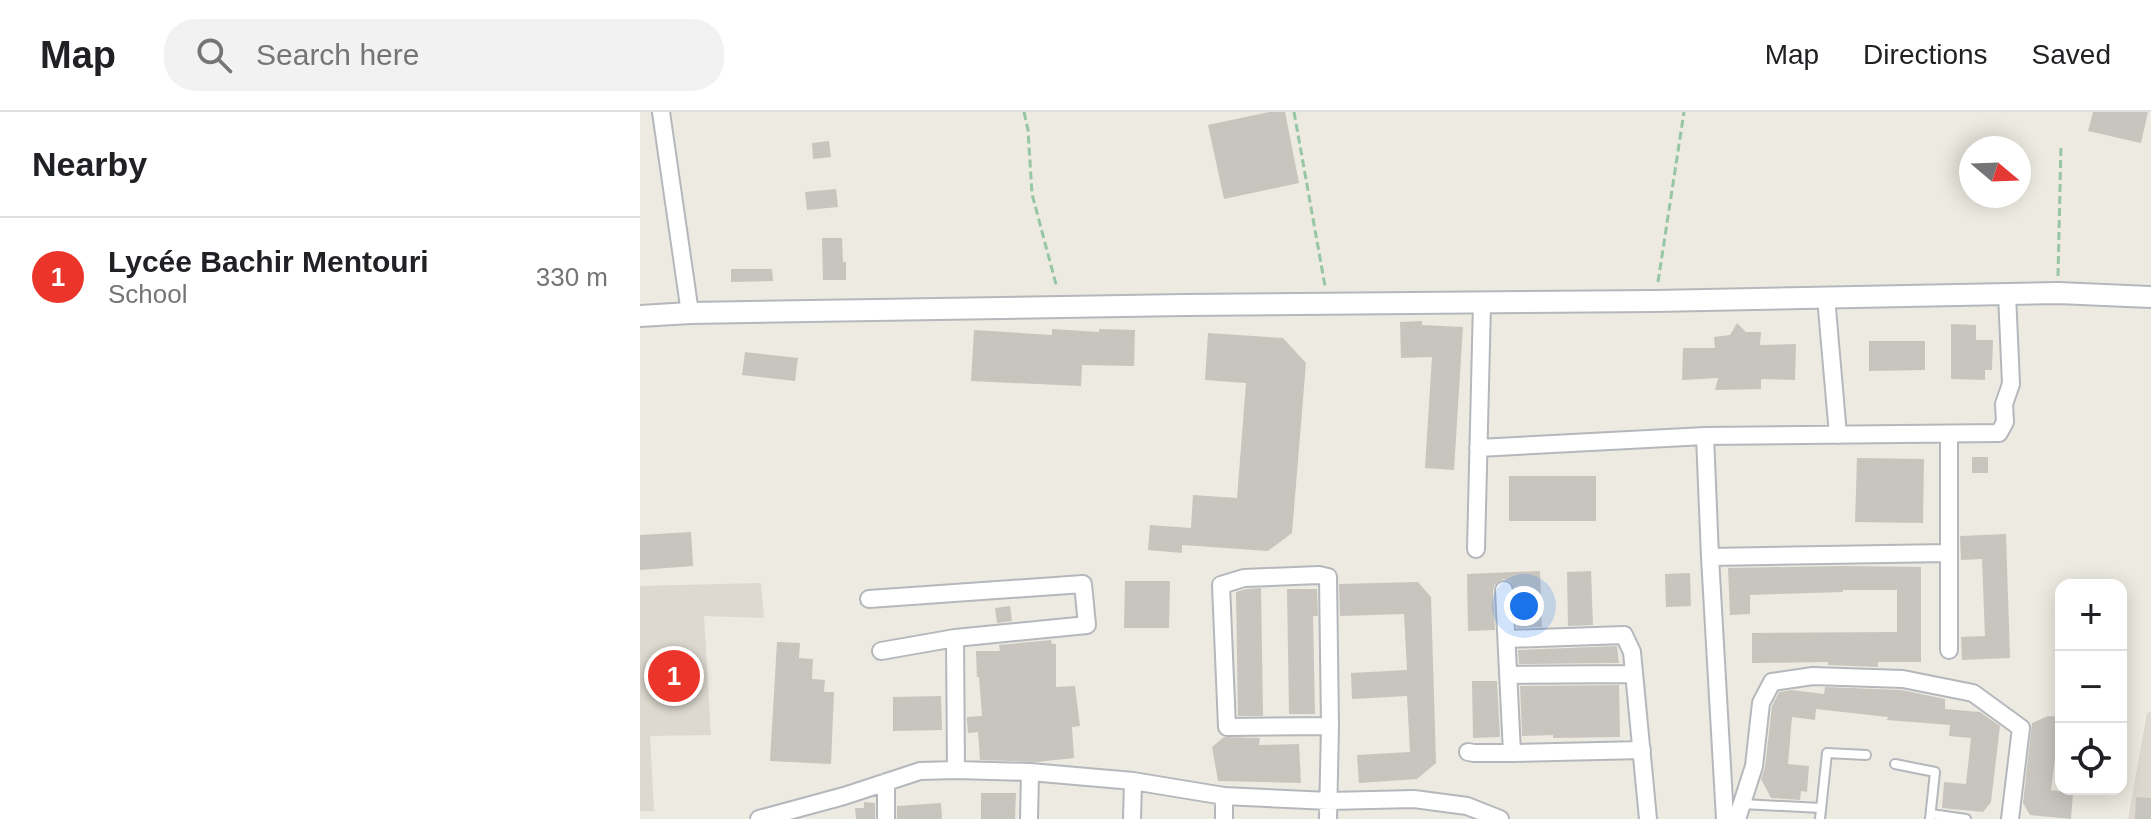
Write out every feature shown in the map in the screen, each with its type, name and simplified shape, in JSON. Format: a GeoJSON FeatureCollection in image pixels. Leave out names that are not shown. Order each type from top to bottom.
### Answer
{"type":"FeatureCollection","features":[{"type":"Feature","properties":{"kind":"street"},"geometry":{"type":"LineString","coordinates":[[661,112],[690,313]]}},
{"type":"Feature","properties":{"kind":"street"},"geometry":{"type":"LineString","coordinates":[[640,316],[2058,293],[2151,297]]}},
{"type":"Feature","properties":{"kind":"street"},"geometry":{"type":"LineString","coordinates":[[1478,448],[1705,436],[1999,433],[2005,422],[2004,404],[2011,384],[2007,294]]}},
{"type":"Feature","properties":{"kind":"street"},"geometry":{"type":"LineString","coordinates":[[1826,297],[1838,435]]}},
{"type":"Feature","properties":{"kind":"street"},"geometry":{"type":"LineString","coordinates":[[1476,549],[1482,303]]}},
{"type":"Feature","properties":{"kind":"street"},"geometry":{"type":"LineString","coordinates":[[1949,434],[1949,650]]}},
{"type":"Feature","properties":{"kind":"street"},"geometry":{"type":"LineString","coordinates":[[1705,436],[1725,819]]}},
{"type":"Feature","properties":{"kind":"street"},"geometry":{"type":"LineString","coordinates":[[1710,557],[1948,553]]}},
{"type":"Feature","properties":{"kind":"street"},"geometry":{"type":"LineString","coordinates":[[1328,819],[1330,726],[1328,577],[1244,578],[1221,585],[1227,727],[1330,726]]}},
{"type":"Feature","properties":{"kind":"street"},"geometry":{"type":"LineString","coordinates":[[869,599],[1083,584],[1087,625],[955,638],[881,651]]}},
{"type":"Feature","properties":{"kind":"street"},"geometry":{"type":"LineString","coordinates":[[1504,590],[1512,753]]}},
{"type":"Feature","properties":{"kind":"street"},"geometry":{"type":"LineString","coordinates":[[1507,639],[1624,635],[1632,652],[1648,819]]}},
{"type":"Feature","properties":{"kind":"street"},"geometry":{"type":"LineString","coordinates":[[955,638],[956,770]]}},
{"type":"Feature","properties":{"kind":"street"},"geometry":{"type":"LineString","coordinates":[[1508,675],[1633,674]]}},
{"type":"Feature","properties":{"kind":"street"},"geometry":{"type":"LineString","coordinates":[[1739,811],[1754,766],[1761,703],[1772,682],[1813,676],[1903,679],[1973,693],[2021,728],[2010,819]]}},
{"type":"Feature","properties":{"kind":"street"},"geometry":{"type":"LineString","coordinates":[[1468,752],[1642,750]]}},
{"type":"Feature","properties":{"kind":"street"},"geometry":{"type":"LineString","coordinates":[[759,819],[920,771],[956,770],[1030,772],[1133,781],[1224,796],[1329,801],[1414,799],[1467,806],[1500,819]]}},
{"type":"Feature","properties":{"kind":"street"},"geometry":{"type":"LineString","coordinates":[[1029,819],[1030,772]]}},
{"type":"Feature","properties":{"kind":"street"},"geometry":{"type":"LineString","coordinates":[[1132,819],[1133,781]]}},
{"type":"Feature","properties":{"kind":"street"},"geometry":{"type":"LineString","coordinates":[[886,782],[886,819]]}},
{"type":"Feature","properties":{"kind":"street"},"geometry":{"type":"LineString","coordinates":[[1224,796],[1224,819]]}},
{"type":"Feature","properties":{"kind":"lane"},"geometry":{"type":"LineString","coordinates":[[1820,819],[1827,753],[1866,755]]}},
{"type":"Feature","properties":{"kind":"lane"},"geometry":{"type":"LineString","coordinates":[[1895,764],[1935,772],[1931,816],[1966,819]]}},
{"type":"Feature","properties":{"kind":"lane"},"geometry":{"type":"LineString","coordinates":[[1739,811],[1821,808]]}},
{"type":"Feature","properties":{"kind":"path"},"geometry":{"type":"LineString","coordinates":[[1024,112],[1032,194],[1063,308]]}},
{"type":"Feature","properties":{"kind":"path"},"geometry":{"type":"LineString","coordinates":[[1294,112],[1328,304]]}},
{"type":"Feature","properties":{"kind":"path"},"geometry":{"type":"LineString","coordinates":[[1655,301],[1684,112]]}},
{"type":"Feature","properties":{"kind":"path"},"geometry":{"type":"LineString","coordinates":[[2058,293],[2061,144]]}},
{"type":"Feature","properties":{"kind":"shaded area"},"geometry":{"type":"Polygon","coordinates":[[[761,583],[764,618],[704,616],[711,735],[650,736],[654,811],[640,811],[640,586],[761,583]]]}},
{"type":"Feature","properties":{"kind":"shaded area"},"geometry":{"type":"Polygon","coordinates":[[[2151,712],[2151,819],[2128,819],[2147,713],[2151,712]]]}},
{"type":"Feature","properties":{"kind":"building"},"geometry":{"type":"Polygon","coordinates":[[[1269,112],[1285,112],[1299,183],[1224,199],[1208,125],[1269,112]]]}},
{"type":"Feature","properties":{"kind":"building"},"geometry":{"type":"Polygon","coordinates":[[[2093,112],[2148,112],[2141,143],[2088,131],[2093,112]]]}},
{"type":"Feature","properties":{"kind":"building"},"geometry":{"type":"Polygon","coordinates":[[[829,141],[831,157],[813,159],[812,143],[829,141]]]}},
{"type":"Feature","properties":{"kind":"building"},"geometry":{"type":"Polygon","coordinates":[[[836,189],[838,207],[807,210],[805,192],[836,189]]]}},
{"type":"Feature","properties":{"kind":"building"},"geometry":{"type":"Polygon","coordinates":[[[822,238],[842,238],[846,280],[823,280],[822,238]]]}},
{"type":"Feature","properties":{"kind":"building"},"geometry":{"type":"Polygon","coordinates":[[[731,269],[772,269],[773,281],[731,282],[731,269]]]}},
{"type":"Feature","properties":{"kind":"building"},"geometry":{"type":"Polygon","coordinates":[[[1422,321],[1422,325],[1463,327],[1454,470],[1425,468],[1432,357],[1401,358],[1400,322],[1422,321]]]}},
{"type":"Feature","properties":{"kind":"building"},"geometry":{"type":"Polygon","coordinates":[[[1737,323],[1746,332],[1761,332],[1760,345],[1796,344],[1795,380],[1761,379],[1761,389],[1715,390],[1718,378],[1682,380],[1683,348],[1715,348],[1714,337],[1730,335],[1737,323]]]}},
{"type":"Feature","properties":{"kind":"building"},"geometry":{"type":"Polygon","coordinates":[[[1951,324],[1976,325],[1976,340],[1993,340],[1992,370],[1985,370],[1985,380],[1951,379],[1951,324]]]}},
{"type":"Feature","properties":{"kind":"building"},"geometry":{"type":"Polygon","coordinates":[[[1052,329],[1099,332],[1099,329],[1135,330],[1134,366],[1082,365],[1081,386],[971,381],[974,330],[1052,335],[1052,329]]]}},
{"type":"Feature","properties":{"kind":"building"},"geometry":{"type":"Polygon","coordinates":[[[1208,333],[1283,338],[1306,363],[1292,533],[1268,551],[1182,545],[1182,553],[1148,550],[1150,525],[1191,528],[1193,495],[1237,498],[1246,383],[1205,380],[1208,333]]]}},
{"type":"Feature","properties":{"kind":"building"},"geometry":{"type":"Polygon","coordinates":[[[1869,341],[1925,341],[1925,370],[1869,371],[1869,341]]]}},
{"type":"Feature","properties":{"kind":"building"},"geometry":{"type":"Polygon","coordinates":[[[745,352],[798,358],[795,381],[742,375],[745,352]]]}},
{"type":"Feature","properties":{"kind":"building"},"geometry":{"type":"Polygon","coordinates":[[[1972,457],[1988,457],[1988,473],[1972,473],[1972,457]]]}},
{"type":"Feature","properties":{"kind":"building"},"geometry":{"type":"Polygon","coordinates":[[[1857,458],[1924,459],[1923,523],[1855,522],[1857,458]]]}},
{"type":"Feature","properties":{"kind":"building"},"geometry":{"type":"Polygon","coordinates":[[[1509,476],[1596,476],[1596,521],[1509,521],[1509,476]]]}},
{"type":"Feature","properties":{"kind":"building"},"geometry":{"type":"Polygon","coordinates":[[[691,532],[693,566],[640,570],[640,535],[691,532]]]}},
{"type":"Feature","properties":{"kind":"building"},"geometry":{"type":"Polygon","coordinates":[[[2006,534],[2010,658],[1962,660],[1961,637],[1985,636],[1982,559],[1961,560],[1960,536],[2006,534]]]}},
{"type":"Feature","properties":{"kind":"building"},"geometry":{"type":"Polygon","coordinates":[[[1921,567],[1921,662],[1878,662],[1878,667],[1828,665],[1828,662],[1752,663],[1752,633],[1897,632],[1897,590],[1750,595],[1750,614],[1730,615],[1728,568],[1921,567]]]}},
{"type":"Feature","properties":{"kind":"building"},"geometry":{"type":"Polygon","coordinates":[[[1540,571],[1542,627],[1517,628],[1515,589],[1510,581],[1503,579],[1495,584],[1493,590],[1495,630],[1468,631],[1467,574],[1540,571]]]}},
{"type":"Feature","properties":{"kind":"building"},"geometry":{"type":"Polygon","coordinates":[[[1591,571],[1593,625],[1568,626],[1567,572],[1591,571]]]}},
{"type":"Feature","properties":{"kind":"building"},"geometry":{"type":"Polygon","coordinates":[[[1690,573],[1691,606],[1666,607],[1665,574],[1690,573]]]}},
{"type":"Feature","properties":{"kind":"building"},"geometry":{"type":"Polygon","coordinates":[[[1125,581],[1170,581],[1169,628],[1124,628],[1125,581]]]}},
{"type":"Feature","properties":{"kind":"building"},"geometry":{"type":"Polygon","coordinates":[[[1418,582],[1431,597],[1436,763],[1417,779],[1359,783],[1357,755],[1410,752],[1407,696],[1352,699],[1351,673],[1407,670],[1404,614],[1340,616],[1339,584],[1418,582]]]}},
{"type":"Feature","properties":{"kind":"building"},"geometry":{"type":"Polygon","coordinates":[[[1261,588],[1263,716],[1238,716],[1236,592],[1261,588]]]}},
{"type":"Feature","properties":{"kind":"building"},"geometry":{"type":"Polygon","coordinates":[[[1287,589],[1317,589],[1318,616],[1313,616],[1315,714],[1289,714],[1287,589]]]}},
{"type":"Feature","properties":{"kind":"building"},"geometry":{"type":"Polygon","coordinates":[[[1010,606],[1012,621],[997,623],[995,608],[1010,606]]]}},
{"type":"Feature","properties":{"kind":"building"},"geometry":{"type":"Polygon","coordinates":[[[1051,640],[1052,644],[1056,644],[1056,687],[1075,686],[1080,726],[1072,727],[1074,758],[1037,762],[980,760],[978,732],[968,733],[967,720],[967,717],[982,716],[976,651],[1000,651],[999,645],[1051,640]]]}},
{"type":"Feature","properties":{"kind":"building"},"geometry":{"type":"Polygon","coordinates":[[[777,642],[800,643],[799,658],[813,659],[812,679],[825,680],[824,692],[834,692],[831,764],[770,761],[777,642]]]}},
{"type":"Feature","properties":{"kind":"building"},"geometry":{"type":"Polygon","coordinates":[[[1617,646],[1619,663],[1519,664],[1518,650],[1617,646]]]}},
{"type":"Feature","properties":{"kind":"building"},"geometry":{"type":"Polygon","coordinates":[[[1472,681],[1497,681],[1500,737],[1473,738],[1472,681]]]}},
{"type":"Feature","properties":{"kind":"building"},"geometry":{"type":"Polygon","coordinates":[[[1619,685],[1620,737],[1522,736],[1520,686],[1619,685]]]}},
{"type":"Feature","properties":{"kind":"building"},"geometry":{"type":"Polygon","coordinates":[[[1825,687],[1902,690],[1945,699],[1945,709],[1980,712],[2000,726],[1991,802],[1983,812],[1942,808],[1944,782],[1966,784],[1971,738],[1949,736],[1950,725],[1887,720],[1888,717],[1816,709],[1815,720],[1792,717],[1788,764],[1809,766],[1807,792],[1801,791],[1800,800],[1771,798],[1761,779],[1772,706],[1779,692],[1792,690],[1824,694],[1825,687]]]}},
{"type":"Feature","properties":{"kind":"building"},"geometry":{"type":"Polygon","coordinates":[[[941,696],[942,730],[893,731],[893,697],[941,696]]]}},
{"type":"Feature","properties":{"kind":"building"},"geometry":{"type":"Polygon","coordinates":[[[2048,716],[2055,717],[2051,790],[2055,791],[2055,795],[2073,795],[2071,819],[2030,815],[2023,803],[2032,723],[2048,716]]]}},
{"type":"Feature","properties":{"kind":"building"},"geometry":{"type":"Polygon","coordinates":[[[1224,737],[1260,738],[1259,745],[1299,744],[1301,783],[1218,781],[1212,747],[1224,737]]]}},
{"type":"Feature","properties":{"kind":"building"},"geometry":{"type":"Polygon","coordinates":[[[981,793],[1016,793],[1015,819],[981,819],[981,793]]]}},
{"type":"Feature","properties":{"kind":"building"},"geometry":{"type":"Polygon","coordinates":[[[2136,797],[2151,798],[2151,819],[2135,819],[2136,797]]]}},
{"type":"Feature","properties":{"kind":"building"},"geometry":{"type":"Polygon","coordinates":[[[864,802],[875,803],[875,819],[856,819],[855,808],[864,808],[864,802]]]}},
{"type":"Feature","properties":{"kind":"building"},"geometry":{"type":"Polygon","coordinates":[[[941,803],[942,819],[897,819],[897,806],[941,803]]]}},
{"type":"Feature","properties":{"kind":"place","name":"Lycée Bachir Mentouri"},"geometry":{"type":"Point","coordinates":[674,676]}}]}
